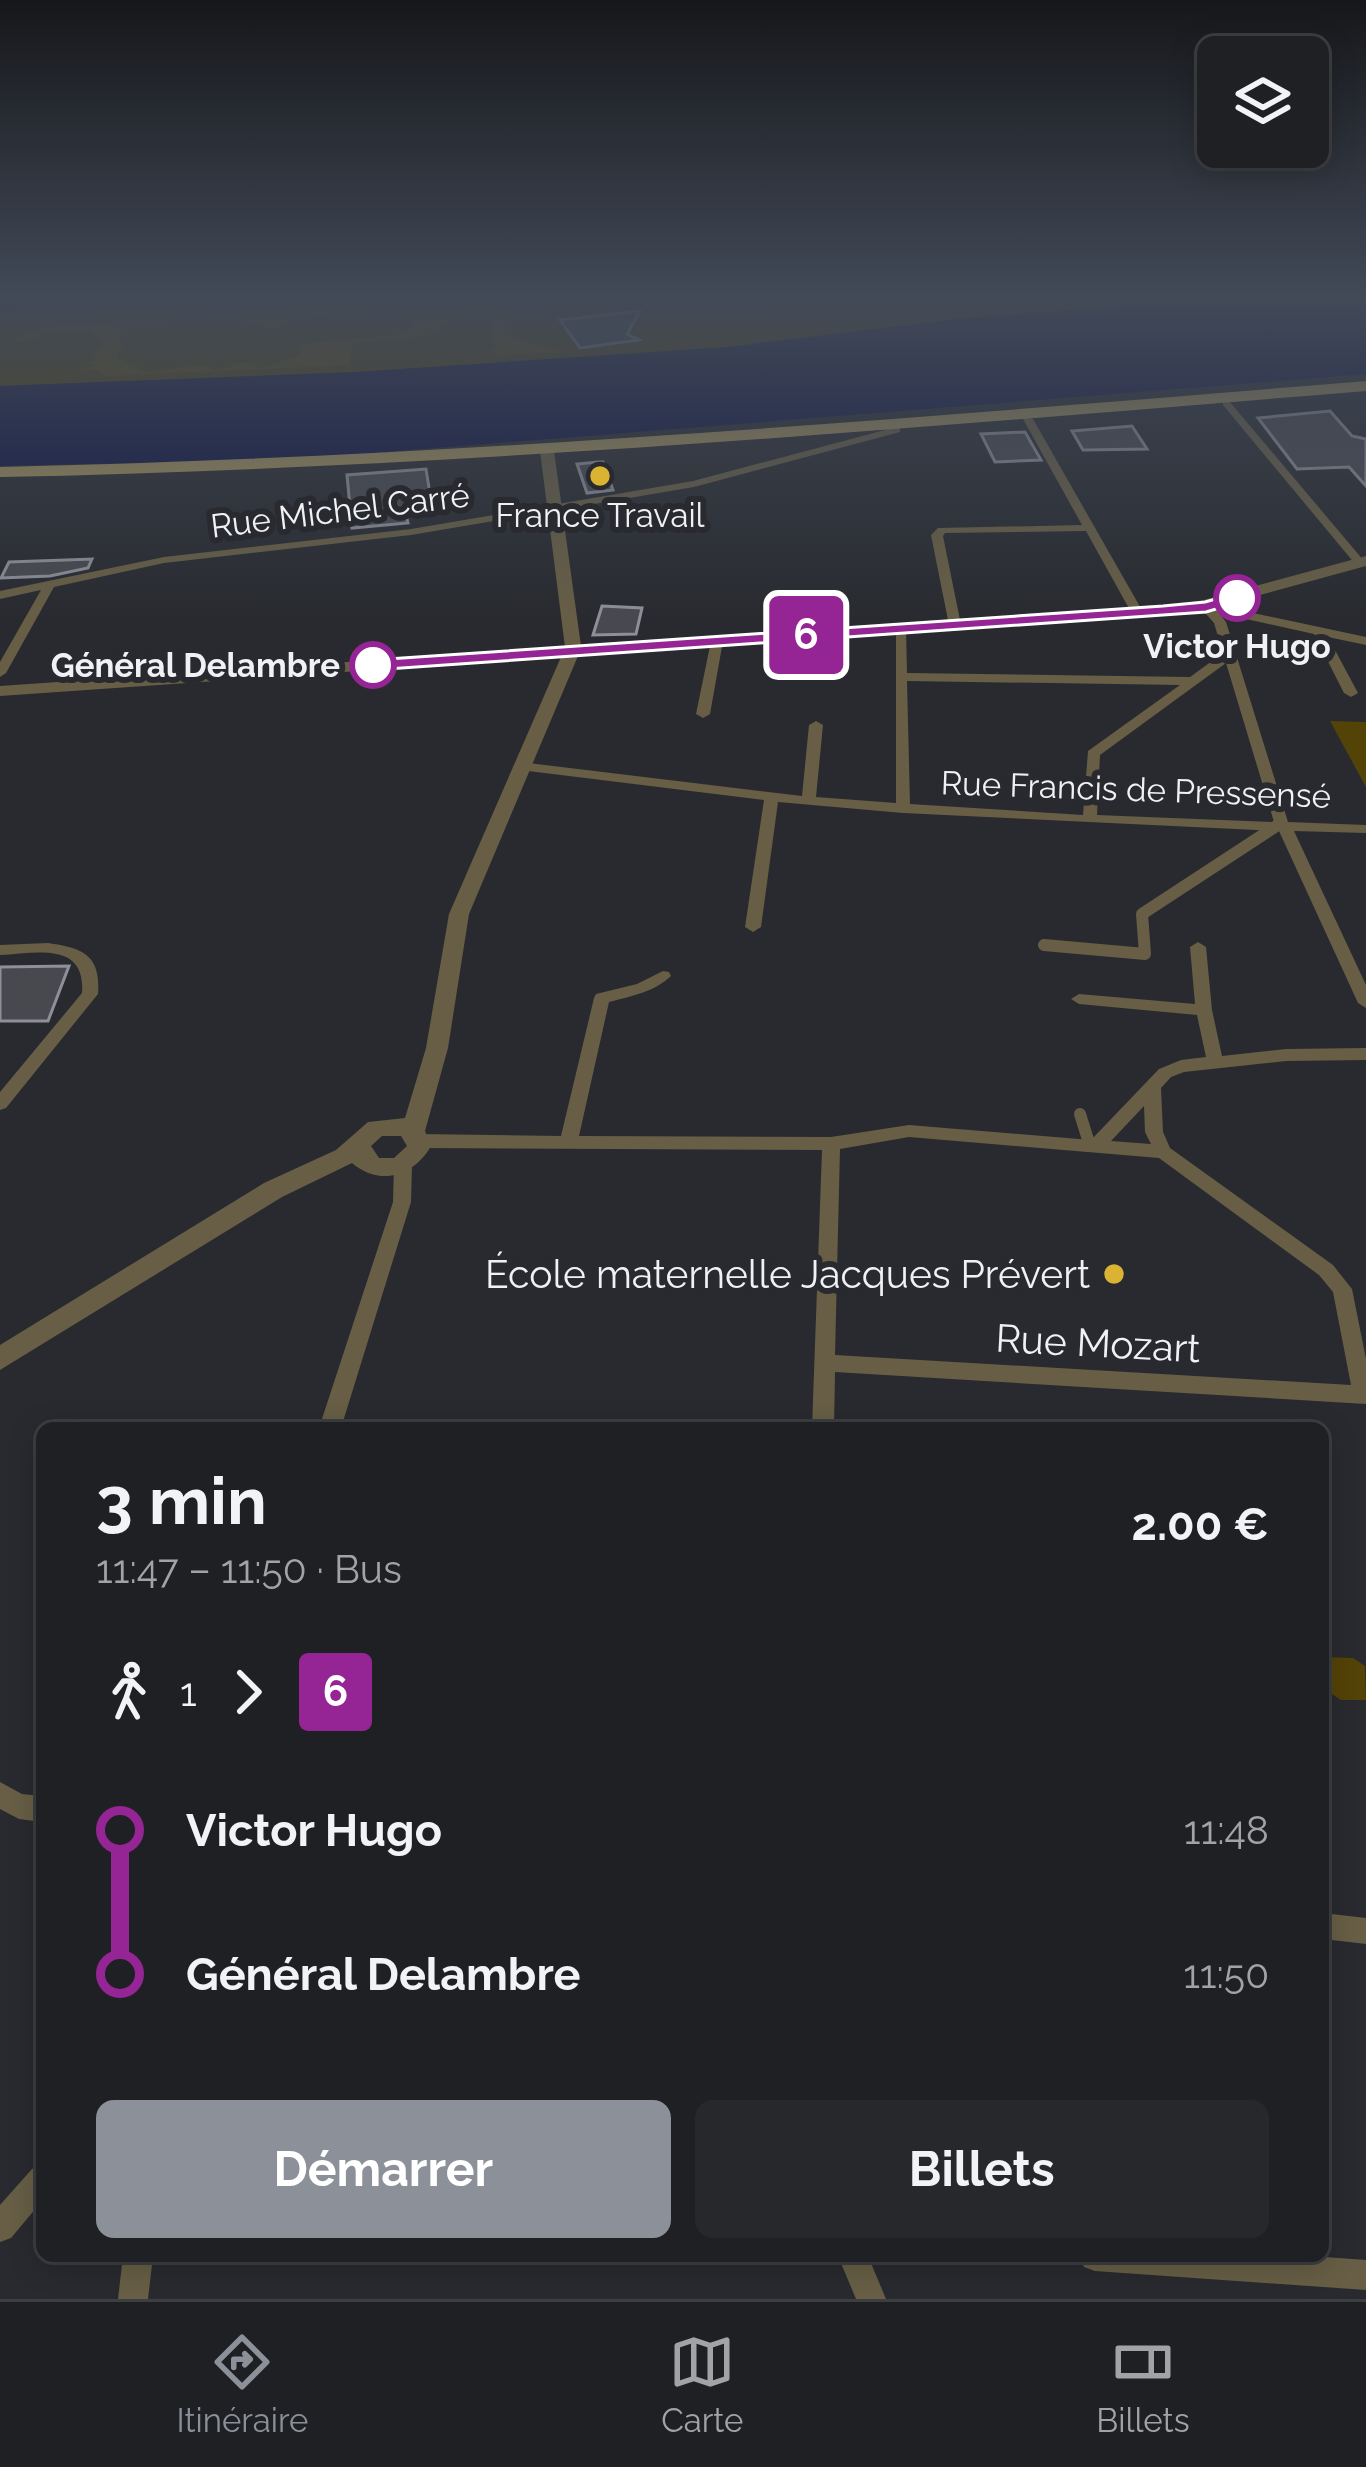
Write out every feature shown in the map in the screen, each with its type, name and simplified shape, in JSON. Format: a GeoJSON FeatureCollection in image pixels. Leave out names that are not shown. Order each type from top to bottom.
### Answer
{"type":"FeatureCollection","features":[{"type":"Feature","properties":{"kind":"main road"},"geometry":{"type":"LineString","coordinates":[[0,476],[320,470],[550,447],[1146,406]]}},
{"type":"Feature","properties":{"kind":"main road"},"geometry":{"type":"LineString","coordinates":[[0,476],[286,466],[1227,406]]}},
{"type":"Feature","properties":{"kind":"street"},"geometry":{"type":"LineString","coordinates":[[0,691],[1206,607],[1363,562],[1231,406]]}},
{"type":"Feature","properties":{"kind":"street"},"geometry":{"type":"LineString","coordinates":[[1028,419],[1137,612]]}},
{"type":"Feature","properties":{"kind":"street","name":"Rue Michel Carré"},"geometry":{"type":"LineString","coordinates":[[0,596],[164,560],[411,532],[742,475],[896,430]]}},
{"type":"Feature","properties":{"kind":"street"},"geometry":{"type":"LineString","coordinates":[[0,1359],[273,1190],[414,1156],[407,1133],[437,1048],[459,914],[574,641],[553,507],[550,447]]}},
{"type":"Feature","properties":{"kind":"street"},"geometry":{"type":"LineString","coordinates":[[955,625],[938,535],[942,530],[1090,528]]}},
{"type":"Feature","properties":{"kind":"street"},"geometry":{"type":"LineString","coordinates":[[0,673],[50,584]]}},
{"type":"Feature","properties":{"kind":"street"},"geometry":{"type":"LineString","coordinates":[[1206,607],[1366,641]]}},
{"type":"Feature","properties":{"kind":"street"},"geometry":{"type":"LineString","coordinates":[[1206,607],[1220,622],[1281,823],[1366,1004]]}},
{"type":"Feature","properties":{"kind":"street"},"geometry":{"type":"LineString","coordinates":[[900,628],[903,809]]}},
{"type":"Feature","properties":{"kind":"street"},"geometry":{"type":"LineString","coordinates":[[1319,632],[1351,693]]}},
{"type":"Feature","properties":{"kind":"street"},"geometry":{"type":"LineString","coordinates":[[703,714],[717,641]]}},
{"type":"Feature","properties":{"kind":"street"},"geometry":{"type":"LineString","coordinates":[[1090,817],[1093,754],[1230,654]]}},
{"type":"Feature","properties":{"kind":"street"},"geometry":{"type":"LineString","coordinates":[[900,677],[1194,681]]}},
{"type":"Feature","properties":{"kind":"street"},"geometry":{"type":"LineString","coordinates":[[809,801],[816,724]]}},
{"type":"Feature","properties":{"kind":"street","name":"Rue Francis de Pressensé"},"geometry":{"type":"LineString","coordinates":[[520,766],[771,798],[903,809],[1366,829]]}},
{"type":"Feature","properties":{"kind":"street"},"geometry":{"type":"LineString","coordinates":[[753,928],[771,798]]}},
{"type":"Feature","properties":{"kind":"street"},"geometry":{"type":"LineString","coordinates":[[1044,945],[1145,954],[1142,914],[1281,823]]}},
{"type":"Feature","properties":{"kind":"street"},"geometry":{"type":"LineString","coordinates":[[1198,947],[1215,1061]]}},
{"type":"Feature","properties":{"kind":"street"},"geometry":{"type":"LineString","coordinates":[[0,950],[59,949],[78,954],[90,963],[94,976],[90,994],[0,1104]]}},
{"type":"Feature","properties":{"kind":"street"},"geometry":{"type":"LineString","coordinates":[[569,1140],[602,998],[663,976]]}},
{"type":"Feature","properties":{"kind":"street"},"geometry":{"type":"LineString","coordinates":[[1079,998],[1204,1010]]}},
{"type":"Feature","properties":{"kind":"street"},"geometry":{"type":"LineString","coordinates":[[1093,1146],[1166,1072],[1181,1066],[1366,1054]]}},
{"type":"Feature","properties":{"kind":"street"},"geometry":{"type":"LineString","coordinates":[[1152,1088],[1154,1132],[1162,1152]]}},
{"type":"Feature","properties":{"kind":"street"},"geometry":{"type":"LineString","coordinates":[[1080,1114],[1093,1146]]}},
{"type":"Feature","properties":{"kind":"street"},"geometry":{"type":"LineString","coordinates":[[332,1422],[402,1202],[370,1131],[831,1144],[909,1131],[1162,1152],[1326,1270],[1342,1289],[1358,1324],[1364,1395]]}},
{"type":"Feature","properties":{"kind":"street"},"geometry":{"type":"LineString","coordinates":[[823,1422],[831,1144]]}},
{"type":"Feature","properties":{"kind":"street"},"geometry":{"type":"LineString","coordinates":[[0,1374],[296,1189],[346,1168],[383,1165]]}},
{"type":"Feature","properties":{"kind":"street","name":"Rue Mozart"},"geometry":{"type":"LineString","coordinates":[[825,1364],[1364,1395]]}},
{"type":"Feature","properties":{"kind":"street"},"geometry":{"type":"LineString","coordinates":[[0,1795],[36,1808]]}},
{"type":"Feature","properties":{"kind":"street"},"geometry":{"type":"LineString","coordinates":[[1329,1927],[1366,1931]]}},
{"type":"Feature","properties":{"kind":"street"},"geometry":{"type":"LineString","coordinates":[[0,2227],[36,2186]]}},
{"type":"Feature","properties":{"kind":"street"},"geometry":{"type":"LineString","coordinates":[[134,2299],[137,2262]]}},
{"type":"Feature","properties":{"kind":"street"},"geometry":{"type":"LineString","coordinates":[[856,2262],[871,2299]]}},
{"type":"Feature","properties":{"kind":"street"},"geometry":{"type":"LineString","coordinates":[[1181,2262],[1366,2275]]}},
{"type":"Feature","properties":{"kind":"shaded area"},"geometry":{"type":"Polygon","coordinates":[[[0,406],[960,406],[285,460],[0,466],[0,406]]]}},
{"type":"Feature","properties":{"kind":"shaded area"},"geometry":{"type":"Polygon","coordinates":[[[1330,721],[1366,722],[1366,787],[1330,721]]]}},
{"type":"Feature","properties":{"kind":"shaded area"},"geometry":{"type":"Polygon","coordinates":[[[1329,1657],[1353,1658],[1365,1666],[1366,1700],[1341,1700],[1329,1692],[1329,1657]]]}},
{"type":"Feature","properties":{"kind":"building"},"geometry":{"type":"Polygon","coordinates":[[[1330,411],[1352,436],[1366,439],[1366,486],[1349,467],[1297,469],[1258,418],[1330,411]]]}},
{"type":"Feature","properties":{"kind":"building"},"geometry":{"type":"Polygon","coordinates":[[[1132,426],[1147,449],[1083,450],[1072,431],[1132,426]]]}},
{"type":"Feature","properties":{"kind":"building"},"geometry":{"type":"Polygon","coordinates":[[[1025,432],[1041,460],[995,462],[981,434],[1025,432]]]}},
{"type":"Feature","properties":{"kind":"building"},"geometry":{"type":"Polygon","coordinates":[[[603,462],[613,490],[587,493],[577,464],[603,462]]]}},
{"type":"Feature","properties":{"kind":"building"},"geometry":{"type":"Polygon","coordinates":[[[426,469],[433,513],[406,515],[408,523],[352,528],[347,475],[426,469]]]}},
{"type":"Feature","properties":{"kind":"building"},"geometry":{"type":"Polygon","coordinates":[[[92,559],[88,568],[50,576],[1,578],[9,562],[92,559]]]}},
{"type":"Feature","properties":{"kind":"building"},"geometry":{"type":"Polygon","coordinates":[[[602,606],[642,608],[636,634],[593,635],[602,606]]]}},
{"type":"Feature","properties":{"kind":"building"},"geometry":{"type":"Polygon","coordinates":[[[69,966],[48,1021],[0,1021],[0,967],[69,966]]]}},
{"type":"Feature","properties":{"kind":"bus line","name":"6"},"geometry":{"type":"LineString","coordinates":[[373,665],[1206,607],[1237,598]]}},
{"type":"Feature","properties":{"kind":"place","name":"France Travail"},"geometry":{"type":"Point","coordinates":[600,476]}},
{"type":"Feature","properties":{"kind":"place","name":"Victor Hugo"},"geometry":{"type":"Point","coordinates":[1237,598]}},
{"type":"Feature","properties":{"kind":"place","name":"Général Delambre"},"geometry":{"type":"Point","coordinates":[373,665]}},
{"type":"Feature","properties":{"kind":"place","name":"École maternelle Jacques Prévert"},"geometry":{"type":"Point","coordinates":[1114,1274]}}]}
